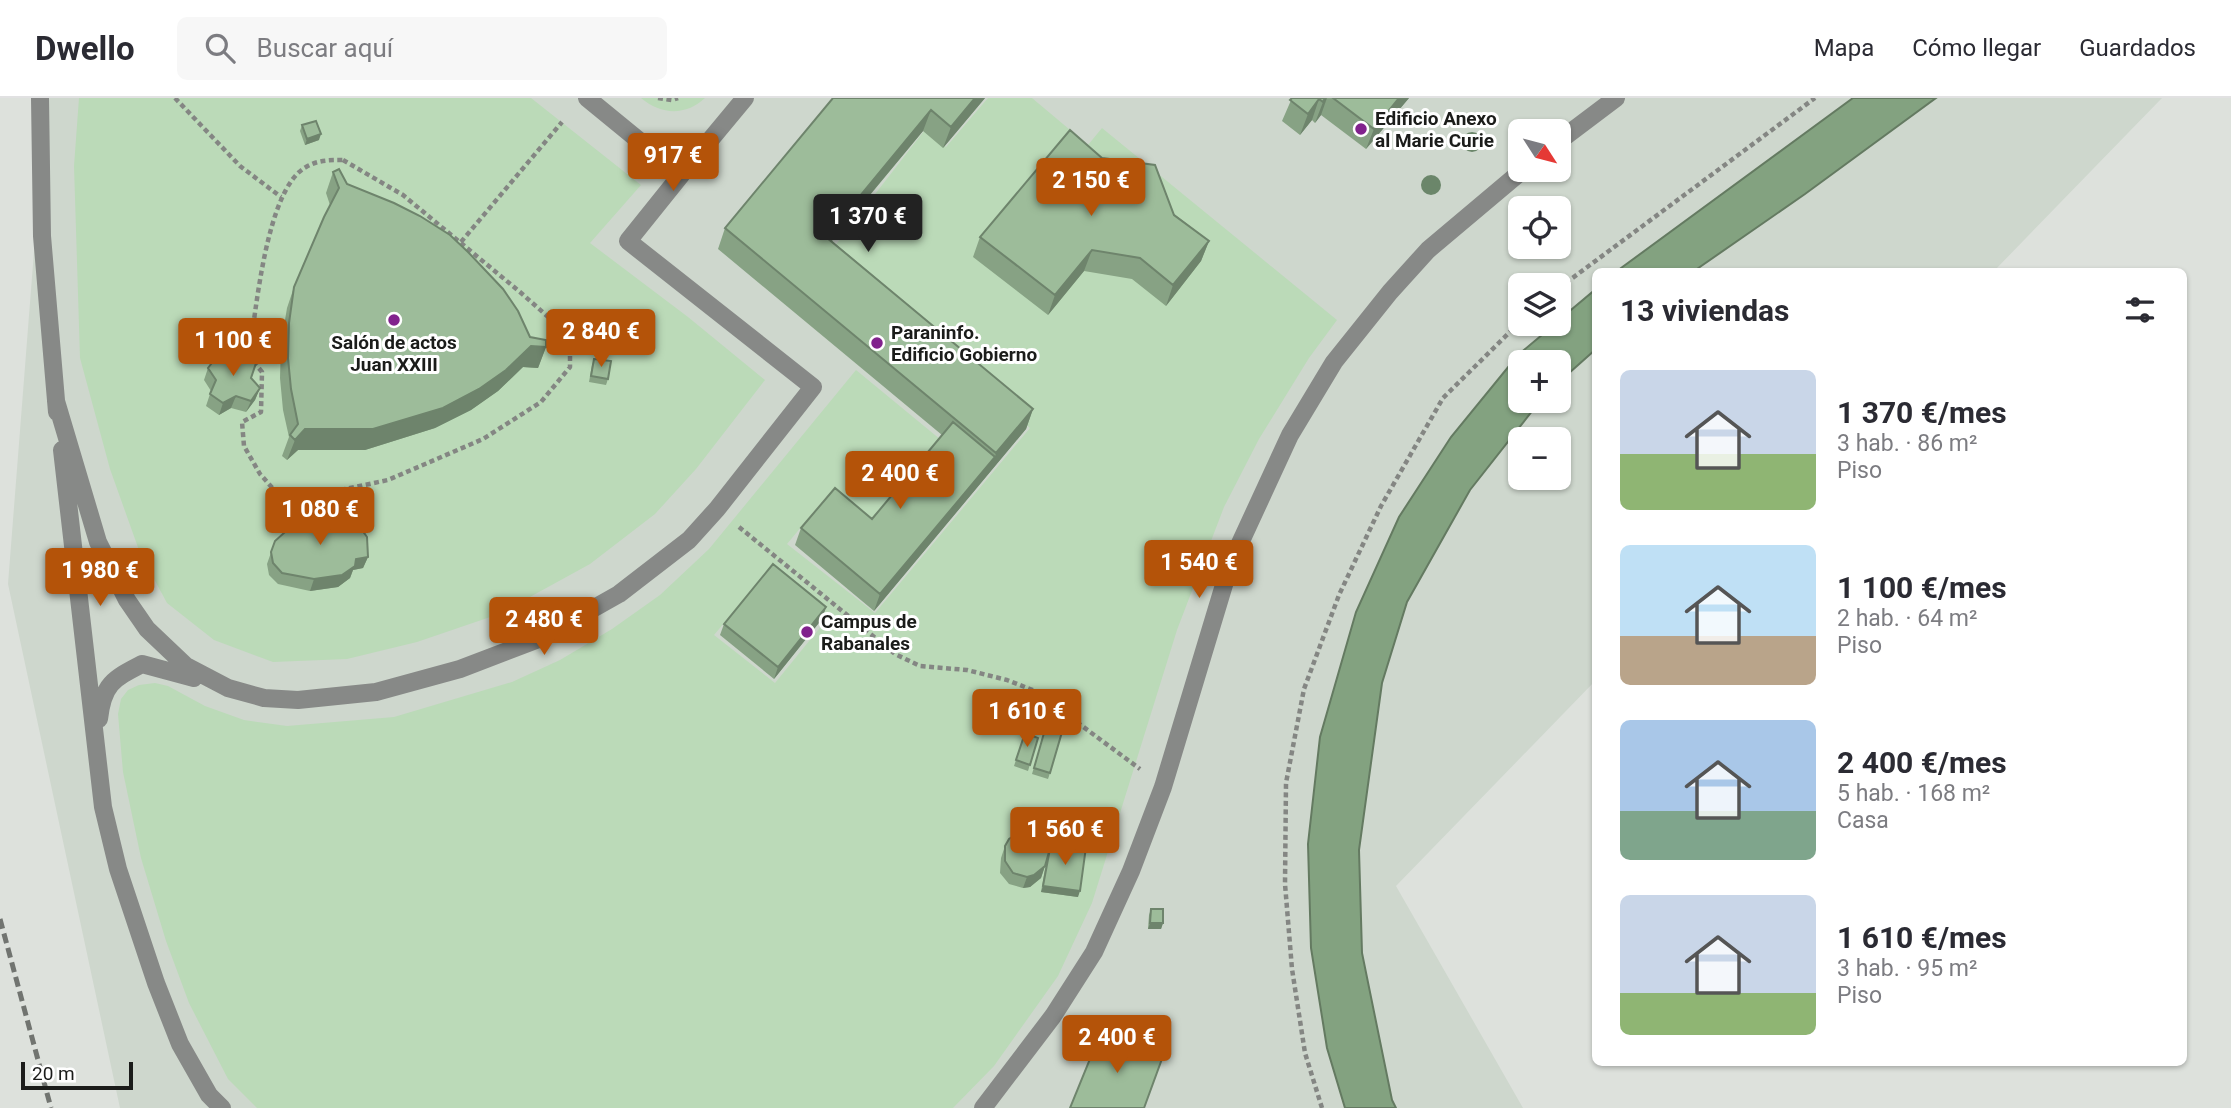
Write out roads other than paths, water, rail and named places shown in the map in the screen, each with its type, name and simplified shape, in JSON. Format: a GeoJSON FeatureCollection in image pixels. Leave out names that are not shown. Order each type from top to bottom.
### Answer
{"type":"FeatureCollection","features":[{"type":"Feature","properties":{"kind":"street"},"geometry":{"type":"LineString","coordinates":[[40,98],[42,236],[56,401],[103,807],[115,856],[156,983],[180,1044],[209,1095],[222,1108]]}},
{"type":"Feature","properties":{"kind":"street"},"geometry":{"type":"LineString","coordinates":[[587,98],[681,176]]}},
{"type":"Feature","properties":{"kind":"street"},"geometry":{"type":"LineString","coordinates":[[96,747],[101,702],[113,680],[142,664],[264,698],[298,700],[376,692],[460,669],[541,638],[619,594],[689,540],[717,509],[813,387],[628,241],[745,98]]}},
{"type":"Feature","properties":{"kind":"street"},"geometry":{"type":"LineString","coordinates":[[1572,131],[1616,98]]}},
{"type":"Feature","properties":{"kind":"street"},"geometry":{"type":"LineString","coordinates":[[983,1108],[1053,1016],[1094,952],[1131,871],[1163,787],[1230,565],[1296,425],[1334,362],[1390,292],[1428,250],[1509,182]]}},
{"type":"Feature","properties":{"kind":"street"},"geometry":{"type":"LineString","coordinates":[[56,401],[98,542],[127,600],[147,629],[186,666],[228,688]]}},
{"type":"Feature","properties":{"kind":"street"},"geometry":{"type":"LineString","coordinates":[[997,1108],[1006,1079]]}},
{"type":"Feature","properties":{"kind":"railway"},"geometry":{"type":"LineString","coordinates":[[0,919],[51,1108]]}},
{"type":"Feature","properties":{"kind":"place","name":"Edificio Anexo al Marie Curie"},"geometry":{"type":"Point","coordinates":[1361,129]}},
{"type":"Feature","properties":{"kind":"place","name":"Salón de actos Juan XXIII"},"geometry":{"type":"Point","coordinates":[394,320]}},
{"type":"Feature","properties":{"kind":"place","name":"Paraninfo. Edificio Gobierno"},"geometry":{"type":"Point","coordinates":[877,343]}},
{"type":"Feature","properties":{"kind":"place","name":"Campus de Rabanales"},"geometry":{"type":"Point","coordinates":[807,632]}}]}
